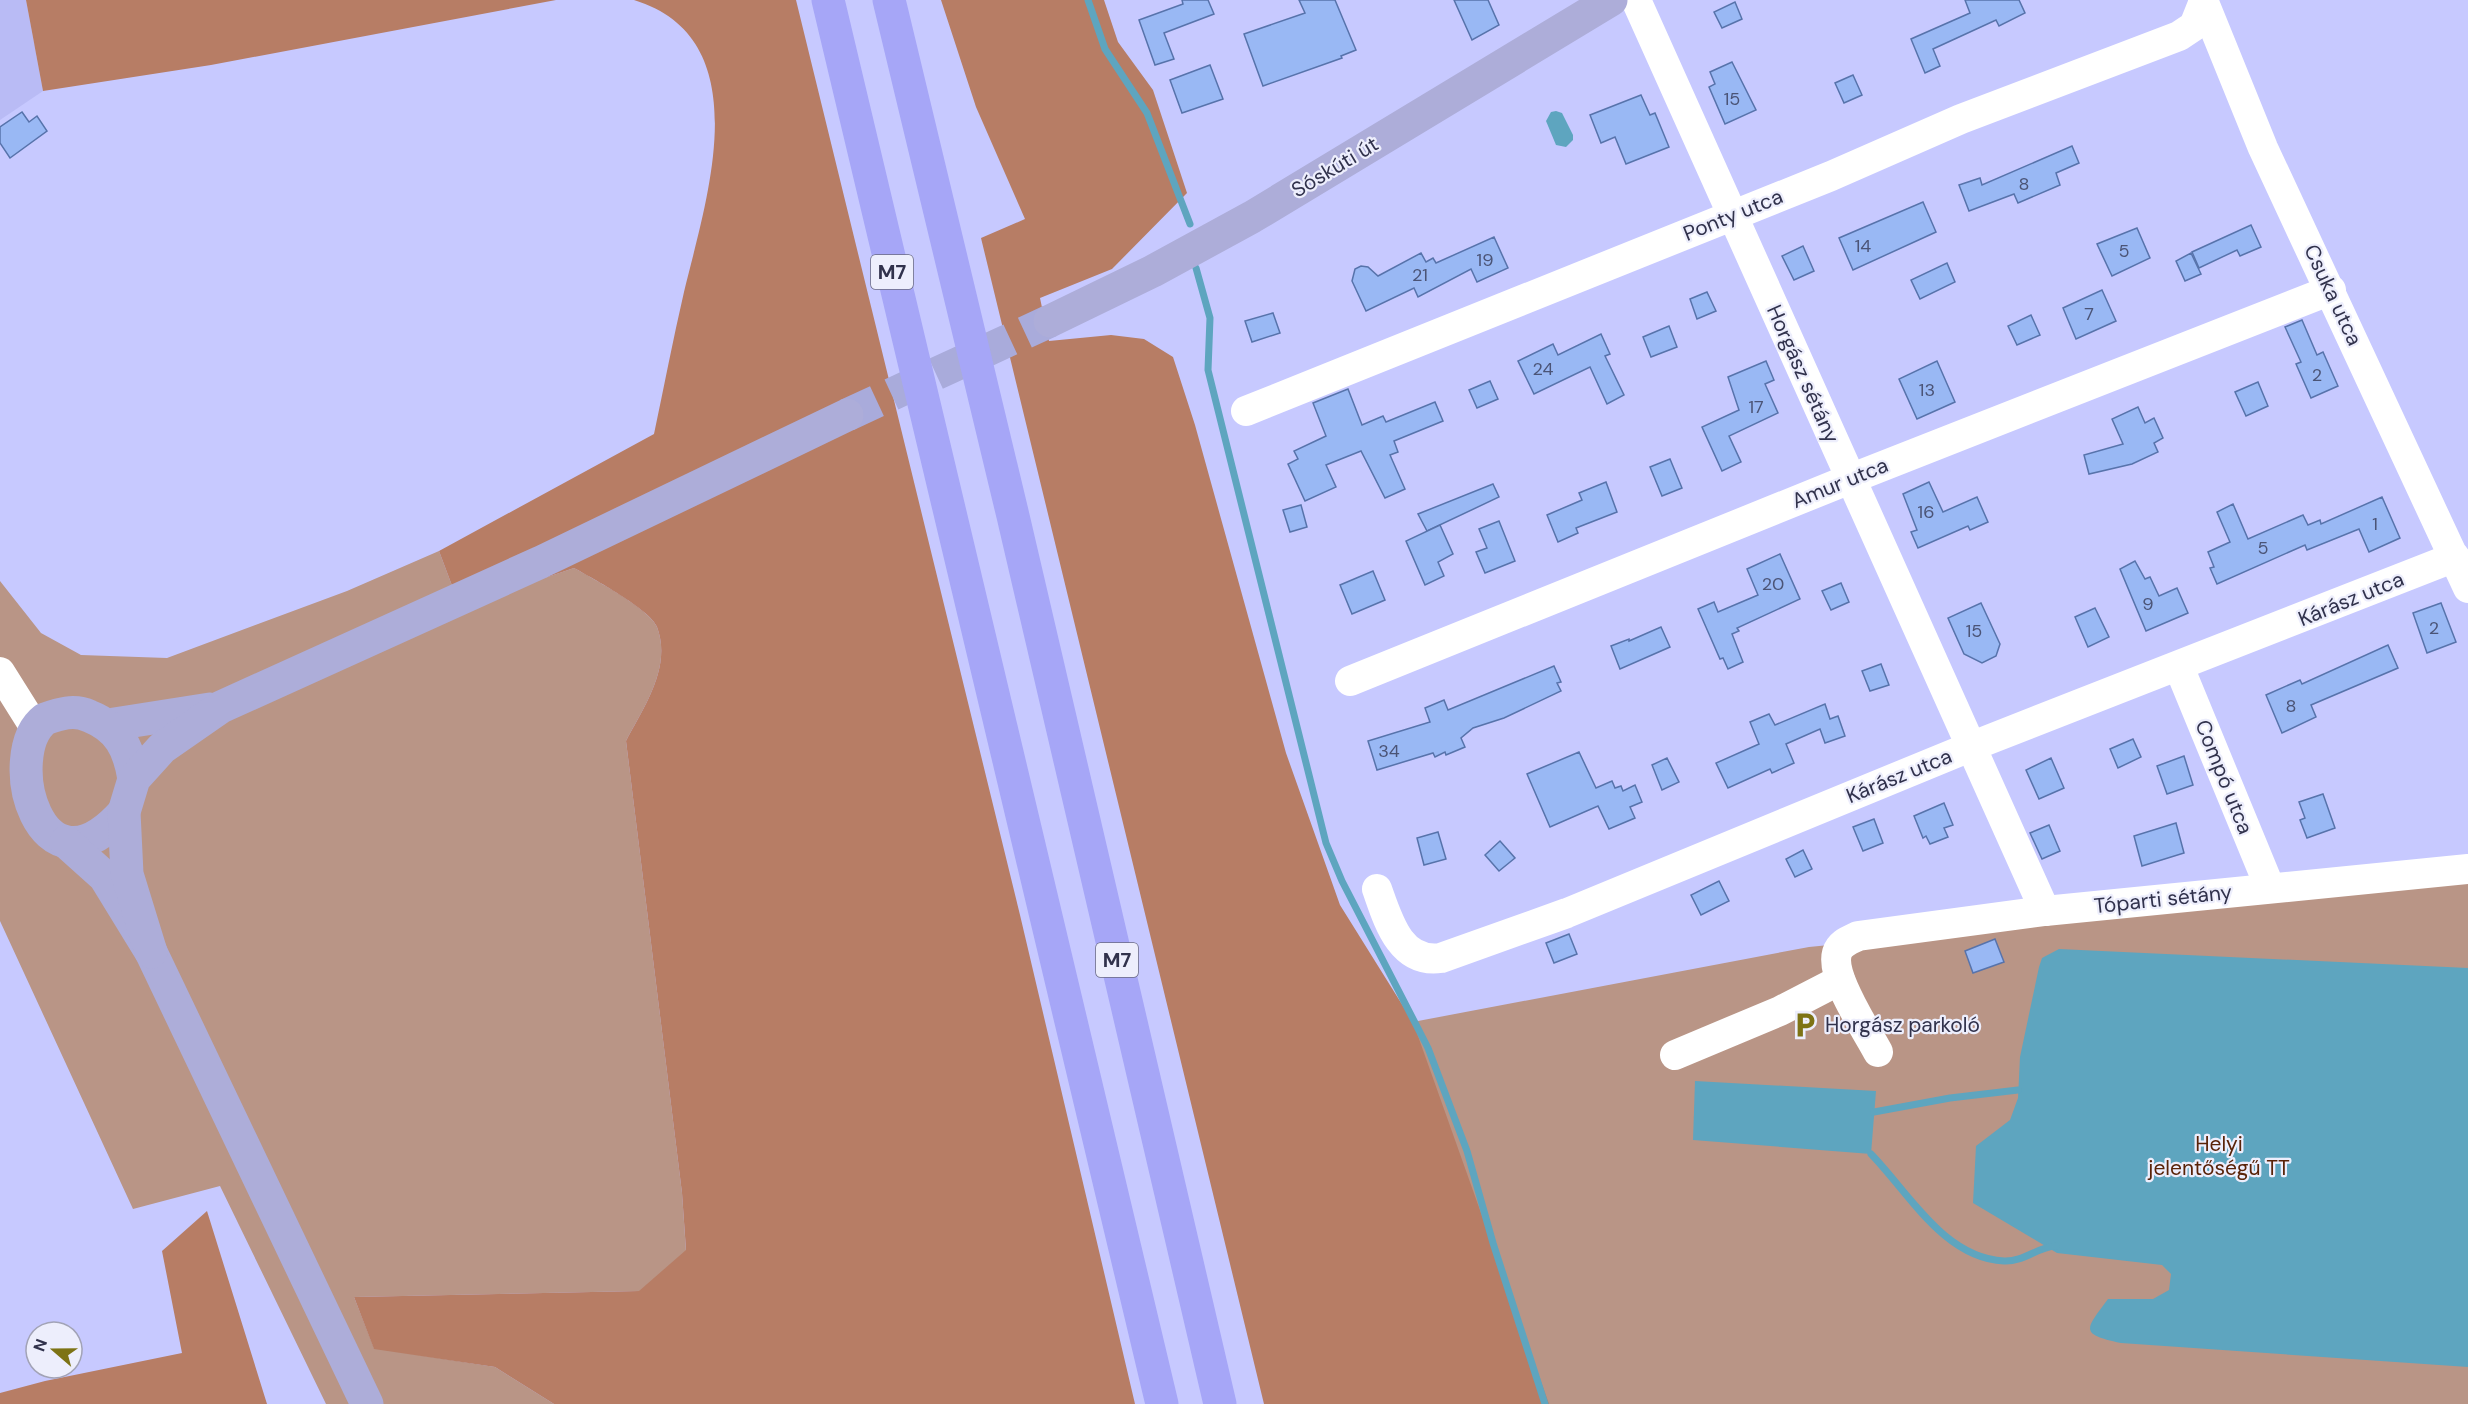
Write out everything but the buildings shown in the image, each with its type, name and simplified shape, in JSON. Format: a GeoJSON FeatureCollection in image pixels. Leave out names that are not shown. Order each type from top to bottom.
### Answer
{"type":"FeatureCollection","features":[{"type":"Feature","properties":{"kind":"highway","name":"M7"},"geometry":{"type":"LineString","coordinates":[[828,0],[1162,1404]]}},
{"type":"Feature","properties":{"kind":"highway","name":"M7"},"geometry":{"type":"LineString","coordinates":[[889,0],[1016,528],[1220,1404]]}},
{"type":"Feature","properties":{"kind":"main road","name":"Sóskúti út"},"geometry":{"type":"LineString","coordinates":[[1050,321],[1153,271],[1252,217],[1611,0]]}},
{"type":"Feature","properties":{"kind":"main road"},"geometry":{"type":"LineString","coordinates":[[151,952],[127,874],[124,812],[134,779],[162,748],[221,707],[551,557],[847,415]]}},
{"type":"Feature","properties":{"kind":"main road"},"geometry":{"type":"LineString","coordinates":[[108,725],[221,707]]}},
{"type":"Feature","properties":{"kind":"main road"},"geometry":{"type":"LineString","coordinates":[[124,812],[109,829],[88,839],[66,842],[22,832],[6,795],[2,775],[17,739],[32,723],[63,712],[86,714],[108,725],[124,742],[134,779]]}},
{"type":"Feature","properties":{"kind":"main road"},"geometry":{"type":"LineString","coordinates":[[66,842],[105,877],[151,952],[367,1404]]}},
{"type":"Feature","properties":{"kind":"street","name":"Horgász sétány"},"geometry":{"type":"LineString","coordinates":[[1636,0],[2045,911]]}},
{"type":"Feature","properties":{"kind":"street","name":"Ponty utca"},"geometry":{"type":"LineString","coordinates":[[1246,411],[1732,215],[1961,119],[2179,36],[2194,26],[2204,1]]}},
{"type":"Feature","properties":{"kind":"street","name":"Csuka utca"},"geometry":{"type":"LineString","coordinates":[[2204,1],[2263,148],[2468,588]]}},
{"type":"Feature","properties":{"kind":"street","name":"Amur utca"},"geometry":{"type":"LineString","coordinates":[[1350,681],[1850,479],[2331,290]]}},
{"type":"Feature","properties":{"kind":"street","name":"Kárász utca"},"geometry":{"type":"LineString","coordinates":[[1377,889],[1386,916],[1408,950],[1427,960],[1440,958],[1567,913],[1970,747],[2455,557]]}},
{"type":"Feature","properties":{"kind":"street","name":"Compó utca"},"geometry":{"type":"LineString","coordinates":[[2179,667],[2270,888]]}},
{"type":"Feature","properties":{"kind":"street"},"geometry":{"type":"LineString","coordinates":[[0,672],[32,723]]}},
{"type":"Feature","properties":{"kind":"street","name":"Tóparti sétány"},"geometry":{"type":"LineString","coordinates":[[1840,980],[1836,962],[1838,951],[1843,943],[1858,936],[2045,911],[2468,869]]}},
{"type":"Feature","properties":{"kind":"street"},"geometry":{"type":"LineString","coordinates":[[1675,1055],[1780,1011],[1840,980],[1878,1052]]}},
{"type":"Feature","properties":{"kind":"shaded area"},"geometry":{"type":"Polygon","coordinates":[[[0,0],[26,0],[43,91],[0,120],[0,0]]]}},
{"type":"Feature","properties":{"kind":"shaded area"},"geometry":{"type":"Polygon","coordinates":[[[26,0],[556,0],[211,65],[43,91],[26,0]]]}},
{"type":"Feature","properties":{"kind":"shaded area"},"geometry":{"type":"Polygon","coordinates":[[[634,0],[796,0],[1020,915],[1135,1404],[554,1404],[495,1367],[374,1349],[354,1297],[639,1291],[686,1250],[682,1193],[626,741],[648,701],[659,672],[661,642],[657,627],[633,603],[574,568],[460,607],[439,551],[654,434],[703,213],[711,169],[715,126],[711,85],[698,49],[674,20],[634,0]]]}},
{"type":"Feature","properties":{"kind":"shaded area"},"geometry":{"type":"Polygon","coordinates":[[[941,0],[1104,0],[1118,42],[1153,90],[1187,193],[1112,269],[1040,298],[1049,341],[1111,335],[1144,339],[1173,357],[1195,425],[1286,753],[1340,905],[1413,1022],[1549,1404],[1264,1404],[981,238],[1025,219],[976,107],[941,0]]]}},
{"type":"Feature","properties":{"kind":"shaded area"},"geometry":{"type":"Polygon","coordinates":[[[1551,112],[1562,113],[1573,135],[1573,140],[1566,147],[1556,145],[1546,121],[1551,112]]]}},
{"type":"Feature","properties":{"kind":"shaded area"},"geometry":{"type":"Polygon","coordinates":[[[2059,949],[2468,968],[2468,1367],[2121,1343],[2098,1337],[2092,1333],[2091,1324],[2108,1299],[2153,1299],[2169,1290],[2171,1274],[2162,1265],[2057,1253],[1973,1203],[1976,1146],[2010,1120],[2018,1098],[2020,1057],[2039,967],[2042,958],[2059,949]]]}},
{"type":"Feature","properties":{"kind":"shaded area"},"geometry":{"type":"Polygon","coordinates":[[[1695,1081],[1876,1091],[1871,1154],[1693,1140],[1695,1081]]]}},
{"type":"Feature","properties":{"kind":"shaded area"},"geometry":{"type":"Polygon","coordinates":[[[207,1211],[267,1404],[0,1404],[0,1393],[50,1380],[84,1380],[84,1373],[182,1353],[162,1251],[207,1211]]]}},
{"type":"Feature","properties":{"kind":"green space"},"geometry":{"type":"Polygon","coordinates":[[[439,551],[460,607],[574,568],[620,594],[644,612],[657,627],[661,642],[659,672],[648,701],[626,741],[682,1193],[686,1251],[640,1291],[354,1297],[374,1348],[495,1367],[554,1404],[326,1404],[220,1186],[133,1209],[0,921],[0,581],[41,633],[81,655],[167,658],[347,591],[439,551]]]}},
{"type":"Feature","properties":{"kind":"green space","name":"Helyi jelentőségű TT"},"geometry":{"type":"Polygon","coordinates":[[[2468,882],[2468,1404],[1448,1404],[1381,1028],[1809,947],[2468,882]]]}},
{"type":"Feature","properties":{"kind":"waterway"},"geometry":{"type":"LineString","coordinates":[[1088,0],[1105,49],[1147,113],[1190,224]]}},
{"type":"Feature","properties":{"kind":"waterway"},"geometry":{"type":"LineString","coordinates":[[1196,268],[1210,318],[1208,370],[1326,843],[1342,881],[1428,1048],[1467,1151],[1493,1243],[1545,1404]]}},
{"type":"Feature","properties":{"kind":"waterway"},"geometry":{"type":"LineString","coordinates":[[1874,1112],[1950,1098],[2018,1090]]}},
{"type":"Feature","properties":{"kind":"waterway"},"geometry":{"type":"LineString","coordinates":[[1871,1154],[1929,1221],[1963,1248],[1983,1257],[2011,1261],[2056,1246]]}},
{"type":"Feature","properties":{"kind":"tunnel"},"geometry":{"type":"LineString","coordinates":[[847,415],[1050,321]]}},
{"type":"Feature","properties":{"kind":"place","name":"Horgász parkoló"},"geometry":{"type":"Point","coordinates":[1805,1025]}}]}
